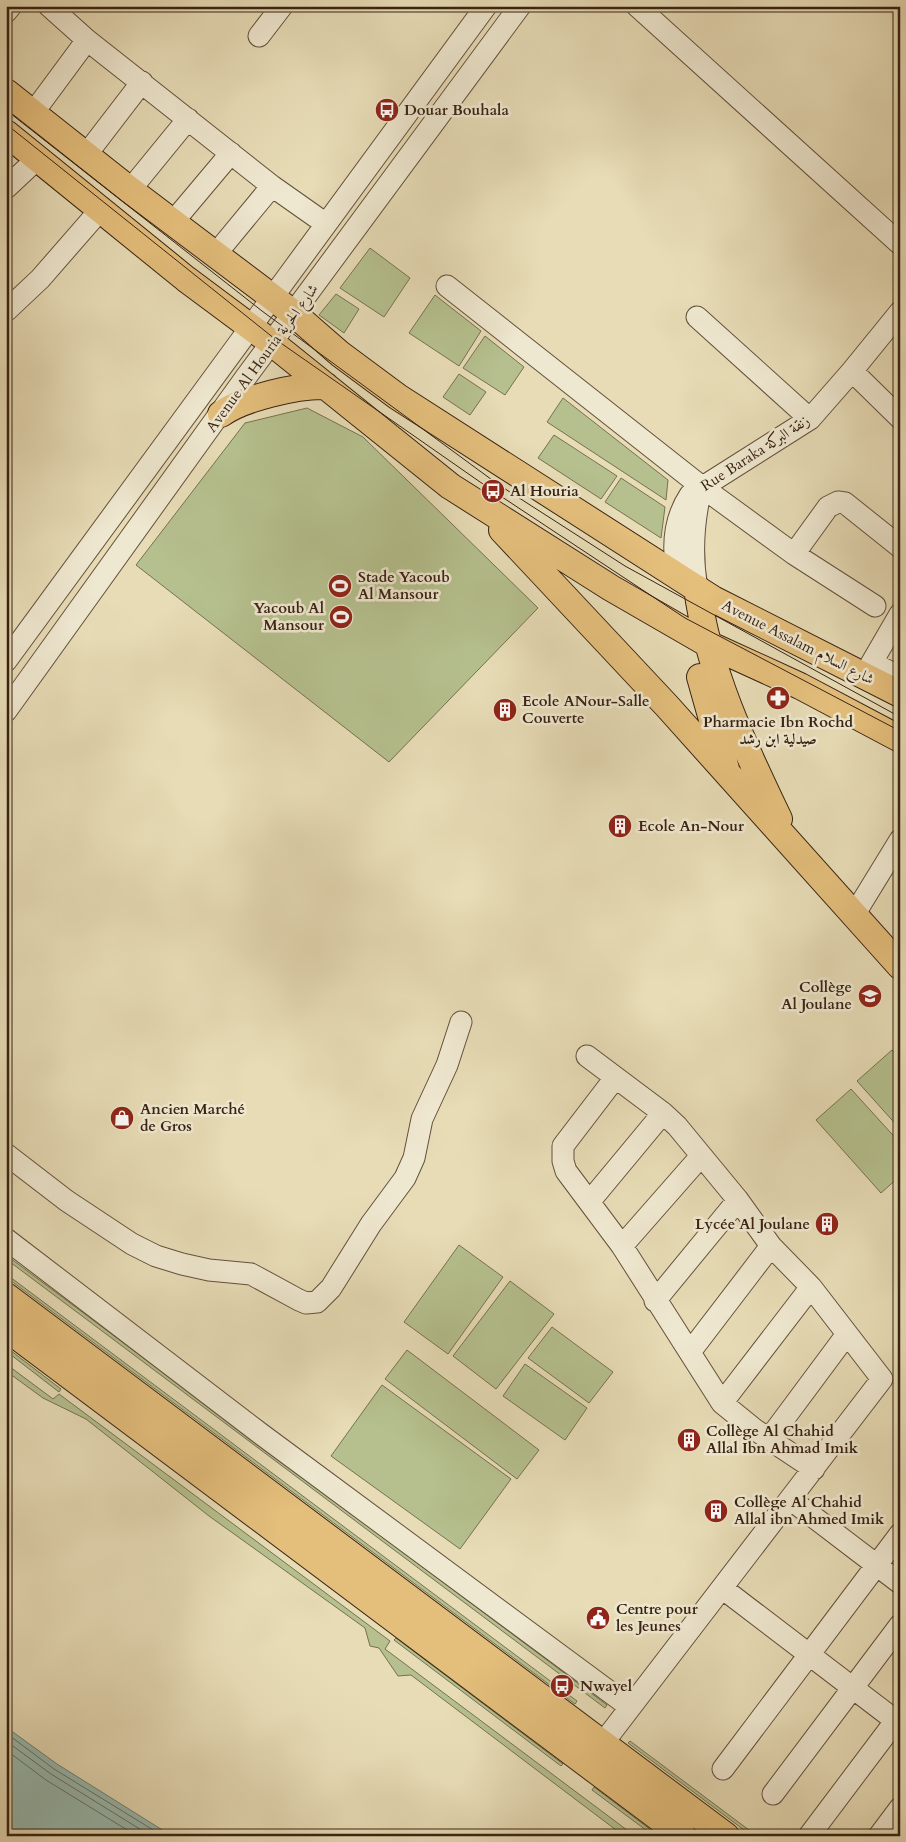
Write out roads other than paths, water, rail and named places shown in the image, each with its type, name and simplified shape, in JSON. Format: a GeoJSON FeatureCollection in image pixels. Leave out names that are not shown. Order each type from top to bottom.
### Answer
{"type":"FeatureCollection","features":[{"type":"Feature","properties":{"kind":"main road","name":"Avenue Assalam شارع السلام"},"geometry":{"type":"LineString","coordinates":[[6,92],[130,190],[293,313],[340,354],[398,397],[713,599],[868,669],[900,694]]}},
{"type":"Feature","properties":{"kind":"main road"},"geometry":{"type":"LineString","coordinates":[[6,133],[186,279],[272,343],[450,486],[611,588],[698,639],[800,686],[900,739]]}},
{"type":"Feature","properties":{"kind":"main road"},"geometry":{"type":"LineString","coordinates":[[221,414],[240,403],[256,398],[326,386]]}},
{"type":"Feature","properties":{"kind":"main road"},"geometry":{"type":"LineString","coordinates":[[475,502],[667,706],[900,966]]}},
{"type":"Feature","properties":{"kind":"main road"},"geometry":{"type":"LineString","coordinates":[[688,582],[698,639],[728,775]]}},
{"type":"Feature","properties":{"kind":"main road"},"geometry":{"type":"LineString","coordinates":[[698,639],[732,718],[791,844]]}},
{"type":"Feature","properties":{"kind":"main road"},"geometry":{"type":"LineString","coordinates":[[6,1296],[726,1836]]}},
{"type":"Feature","properties":{"kind":"main road"},"geometry":{"type":"LineString","coordinates":[[6,1328],[683,1836]]}},
{"type":"Feature","properties":{"kind":"street"},"geometry":{"type":"LineString","coordinates":[[6,12],[11,6]]}},
{"type":"Feature","properties":{"kind":"street"},"geometry":{"type":"LineString","coordinates":[[50,6],[86,40],[142,82],[272,186],[326,224]]}},
{"type":"Feature","properties":{"kind":"street"},"geometry":{"type":"LineString","coordinates":[[259,36],[282,6]]}},
{"type":"Feature","properties":{"kind":"street","name":"Avenue Al Houria شارع الحرية"},"geometry":{"type":"LineString","coordinates":[[6,661],[486,6]]}},
{"type":"Feature","properties":{"kind":"street","name":"Avenue Al Houria شارع الحرية"},"geometry":{"type":"LineString","coordinates":[[6,711],[293,313],[520,6]]}},
{"type":"Feature","properties":{"kind":"street"},"geometry":{"type":"LineString","coordinates":[[637,6],[900,244]]}},
{"type":"Feature","properties":{"kind":"street"},"geometry":{"type":"LineString","coordinates":[[33,113],[86,40]]}},
{"type":"Feature","properties":{"kind":"street"},"geometry":{"type":"LineString","coordinates":[[86,155],[142,82]]}},
{"type":"Feature","properties":{"kind":"street"},"geometry":{"type":"LineString","coordinates":[[130,190],[188,119]]}},
{"type":"Feature","properties":{"kind":"street"},"geometry":{"type":"LineString","coordinates":[[173,222],[231,152]]}},
{"type":"Feature","properties":{"kind":"street"},"geometry":{"type":"LineString","coordinates":[[6,188],[38,158]]}},
{"type":"Feature","properties":{"kind":"street"},"geometry":{"type":"LineString","coordinates":[[215,255],[272,186]]}},
{"type":"Feature","properties":{"kind":"street"},"geometry":{"type":"LineString","coordinates":[[6,311],[40,278],[101,209]]}},
{"type":"Feature","properties":{"kind":"street"},"geometry":{"type":"LineString","coordinates":[[447,286],[702,487],[794,554],[875,606]]}},
{"type":"Feature","properties":{"kind":"street","name":"Rue Baraka زنقة البركة"},"geometry":{"type":"LineString","coordinates":[[688,582],[675,557],[679,519],[686,501],[702,487],[810,418],[852,371],[900,312]]}},
{"type":"Feature","properties":{"kind":"street"},"geometry":{"type":"LineString","coordinates":[[697,317],[810,418]]}},
{"type":"Feature","properties":{"kind":"street"},"geometry":{"type":"LineString","coordinates":[[852,371],[900,418]]}},
{"type":"Feature","properties":{"kind":"street"},"geometry":{"type":"LineString","coordinates":[[688,582],[695,515],[702,487]]}},
{"type":"Feature","properties":{"kind":"street"},"geometry":{"type":"LineString","coordinates":[[794,554],[828,508],[838,502],[845,503],[900,547]]}},
{"type":"Feature","properties":{"kind":"street"},"geometry":{"type":"LineString","coordinates":[[900,614],[868,669],[900,677]]}},
{"type":"Feature","properties":{"kind":"street"},"geometry":{"type":"LineString","coordinates":[[854,915],[900,840]]}},
{"type":"Feature","properties":{"kind":"street"},"geometry":{"type":"LineString","coordinates":[[6,1154],[67,1201],[140,1248],[182,1264],[209,1270],[251,1274],[298,1300],[306,1303],[317,1302],[331,1288],[371,1224],[405,1178],[414,1158],[422,1118],[446,1065],[461,1022]]}},
{"type":"Feature","properties":{"kind":"street"},"geometry":{"type":"LineString","coordinates":[[587,1056],[663,1113],[738,1200],[772,1246],[811,1287],[882,1379],[603,1743]]}},
{"type":"Feature","properties":{"kind":"street"},"geometry":{"type":"LineString","coordinates":[[614,1078],[563,1146],[563,1161],[566,1171],[622,1246],[655,1301],[722,1403],[769,1439],[814,1469]]}},
{"type":"Feature","properties":{"kind":"street"},"geometry":{"type":"LineString","coordinates":[[590,1201],[663,1113]]}},
{"type":"Feature","properties":{"kind":"street"},"geometry":{"type":"LineString","coordinates":[[622,1246],[701,1156]]}},
{"type":"Feature","properties":{"kind":"street"},"geometry":{"type":"LineString","coordinates":[[655,1301],[738,1200]]}},
{"type":"Feature","properties":{"kind":"street"},"geometry":{"type":"LineString","coordinates":[[6,1239],[269,1440],[630,1707]]}},
{"type":"Feature","properties":{"kind":"street"},"geometry":{"type":"LineString","coordinates":[[690,1352],[772,1246]]}},
{"type":"Feature","properties":{"kind":"street"},"geometry":{"type":"LineString","coordinates":[[722,1403],[811,1287]]}},
{"type":"Feature","properties":{"kind":"street"},"geometry":{"type":"LineString","coordinates":[[769,1439],[847,1334]]}},
{"type":"Feature","properties":{"kind":"street"},"geometry":{"type":"LineString","coordinates":[[790,1499],[900,1583]]}},
{"type":"Feature","properties":{"kind":"street"},"geometry":{"type":"LineString","coordinates":[[723,1769],[807,1654],[900,1534]]}},
{"type":"Feature","properties":{"kind":"street"},"geometry":{"type":"LineString","coordinates":[[722,1588],[851,1689],[898,1720],[809,1836]]}},
{"type":"Feature","properties":{"kind":"street"},"geometry":{"type":"LineString","coordinates":[[773,1794],[900,1625]]}},
{"type":"Feature","properties":{"kind":"street"},"geometry":{"type":"LineString","coordinates":[[879,1836],[900,1808]]}},
{"type":"Feature","properties":{"kind":"water"},"geometry":{"type":"Polygon","coordinates":[[[6,1727],[57,1764],[172,1836],[6,1836],[6,1727]]]}},
{"type":"Feature","properties":{"kind":"tram line"},"geometry":{"type":"LineString","coordinates":[[6,110],[262,311],[499,485],[625,566],[900,717]]}},
{"type":"Feature","properties":{"kind":"tram line"},"geometry":{"type":"LineString","coordinates":[[6,124],[275,339],[493,491],[685,618],[900,731]]}},
{"type":"Feature","properties":{"kind":"place","name":"Douar Bouhala"},"geometry":{"type":"Point","coordinates":[387,110]}},
{"type":"Feature","properties":{"kind":"place","name":"Al Houria"},"geometry":{"type":"Point","coordinates":[493,491]}},
{"type":"Feature","properties":{"kind":"place","name":"Stade Yacoub Al Mansour"},"geometry":{"type":"Point","coordinates":[340,586]}},
{"type":"Feature","properties":{"kind":"place","name":"Yacoub Al Mansour"},"geometry":{"type":"Point","coordinates":[341,617]}},
{"type":"Feature","properties":{"kind":"place","name":"Pharmacie Ibn Rochd صيدلية ابن رشد"},"geometry":{"type":"Point","coordinates":[778,698]}},
{"type":"Feature","properties":{"kind":"place","name":"Ecole ANour-Salle Couverte"},"geometry":{"type":"Point","coordinates":[505,710]}},
{"type":"Feature","properties":{"kind":"place","name":"Ecole An-Nour"},"geometry":{"type":"Point","coordinates":[620,826]}},
{"type":"Feature","properties":{"kind":"place","name":"Collège Al Joulane"},"geometry":{"type":"Point","coordinates":[870,996]}},
{"type":"Feature","properties":{"kind":"place","name":"Ancien Marché de Gros"},"geometry":{"type":"Point","coordinates":[122,1118]}},
{"type":"Feature","properties":{"kind":"place","name":"Lycée Al Joulane"},"geometry":{"type":"Point","coordinates":[827,1224]}},
{"type":"Feature","properties":{"kind":"place","name":"Collège Al Chahid Allal Ibn Ahmad Imik"},"geometry":{"type":"Point","coordinates":[689,1440]}},
{"type":"Feature","properties":{"kind":"place","name":"Collège Al Chahid Allal ibn Ahmed Imik"},"geometry":{"type":"Point","coordinates":[716,1511]}},
{"type":"Feature","properties":{"kind":"place","name":"Centre pour les Jeunes"},"geometry":{"type":"Point","coordinates":[598,1618]}},
{"type":"Feature","properties":{"kind":"place","name":"Nwayel"},"geometry":{"type":"Point","coordinates":[562,1686]}}]}
